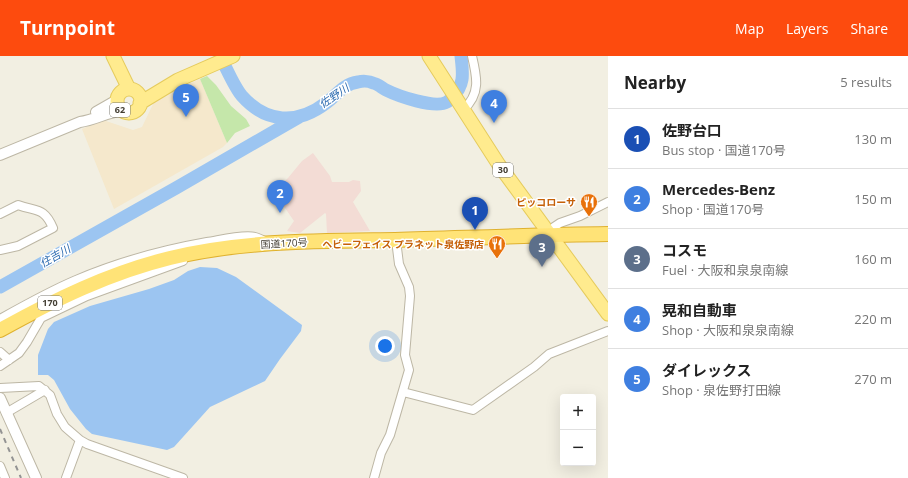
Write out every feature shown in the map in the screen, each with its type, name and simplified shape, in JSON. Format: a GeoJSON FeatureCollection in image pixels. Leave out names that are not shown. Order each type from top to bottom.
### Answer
{"type":"FeatureCollection","features":[{"type":"Feature","properties":{"kind":"highway","name":"国道170号"},"geometry":{"type":"LineString","coordinates":[[0,330],[67,294],[102,280],[170,258],[208,251],[272,244],[608,234]]}},
{"type":"Feature","properties":{"kind":"main road","name":"62"},"geometry":{"type":"LineString","coordinates":[[113,58],[118,64],[127,98],[178,80],[234,56]]}},
{"type":"Feature","properties":{"kind":"main road","name":"30"},"geometry":{"type":"LineString","coordinates":[[429,56],[499,165],[608,314]]}},
{"type":"Feature","properties":{"kind":"street"},"geometry":{"type":"LineString","coordinates":[[461,107],[472,100],[476,89],[477,79],[472,56]]}},
{"type":"Feature","properties":{"kind":"street"},"geometry":{"type":"LineString","coordinates":[[0,155],[80,122],[88,121],[115,111],[127,98]]}},
{"type":"Feature","properties":{"kind":"street"},"geometry":{"type":"LineString","coordinates":[[549,235],[554,227],[560,223],[580,216],[608,202]]}},
{"type":"Feature","properties":{"kind":"street"},"geometry":{"type":"LineString","coordinates":[[0,214],[18,205],[27,209],[39,210],[49,220],[53,228],[18,246],[0,250]]}},
{"type":"Feature","properties":{"kind":"street"},"geometry":{"type":"LineString","coordinates":[[0,319],[75,280],[142,256],[177,247],[238,237],[254,236],[272,244]]}},
{"type":"Feature","properties":{"kind":"street"},"geometry":{"type":"LineString","coordinates":[[374,478],[381,453],[390,435],[409,370],[405,355],[410,296],[409,287],[399,264],[396,240]]}},
{"type":"Feature","properties":{"kind":"street"},"geometry":{"type":"LineString","coordinates":[[0,366],[19,353],[41,318],[87,296],[208,251]]}},
{"type":"Feature","properties":{"kind":"street"},"geometry":{"type":"LineString","coordinates":[[403,392],[473,410],[534,367],[549,354],[608,331]]}},
{"type":"Feature","properties":{"kind":"street"},"geometry":{"type":"LineString","coordinates":[[0,352],[10,360]]}},
{"type":"Feature","properties":{"kind":"street"},"geometry":{"type":"LineString","coordinates":[[0,388],[39,386],[50,395],[57,414],[65,427],[80,440],[160,474],[183,478]]}},
{"type":"Feature","properties":{"kind":"street"},"geometry":{"type":"LineString","coordinates":[[6,413],[45,390]]}},
{"type":"Feature","properties":{"kind":"street"},"geometry":{"type":"LineString","coordinates":[[0,398],[36,478]]}},
{"type":"Feature","properties":{"kind":"street"},"geometry":{"type":"LineString","coordinates":[[66,478],[80,440]]}},
{"type":"Feature","properties":{"kind":"street"},"geometry":{"type":"LineString","coordinates":[[0,466],[5,478]]}},
{"type":"Feature","properties":{"kind":"shaded area"},"geometry":{"type":"Polygon","coordinates":[[[200,79],[227,143],[223,147],[114,209],[82,129],[103,120],[133,130],[142,127],[156,98],[200,79]]]}},
{"type":"Feature","properties":{"kind":"shaded area"},"geometry":{"type":"Polygon","coordinates":[[[313,153],[330,176],[332,182],[349,182],[353,180],[360,181],[361,191],[353,202],[370,231],[327,233],[325,213],[300,233],[287,231],[294,221],[274,192],[302,161],[313,153]]]}},
{"type":"Feature","properties":{"kind":"green space"},"geometry":{"type":"Polygon","coordinates":[[[207,76],[216,85],[231,106],[246,119],[250,126],[235,133],[227,143],[200,79],[207,76]]]}},
{"type":"Feature","properties":{"kind":"water"},"geometry":{"type":"Polygon","coordinates":[[[200,267],[217,268],[236,277],[302,325],[301,331],[265,381],[210,407],[174,447],[167,450],[92,434],[86,429],[70,409],[54,380],[48,375],[38,375],[38,355],[48,329],[54,322],[90,306],[149,289],[174,280],[188,271],[200,267]]]}},
{"type":"Feature","properties":{"kind":"waterway","name":"佐野川"},"geometry":{"type":"LineString","coordinates":[[220,56],[242,96],[261,112],[282,118],[293,118],[315,110],[326,103],[344,87],[361,81],[378,85],[392,93],[416,101],[434,104],[447,102],[456,93],[461,83],[461,56]]}},
{"type":"Feature","properties":{"kind":"waterway","name":"住吉川"},"geometry":{"type":"LineString","coordinates":[[0,287],[299,117]]}},
{"type":"Feature","properties":{"kind":"railway"},"geometry":{"type":"LineString","coordinates":[[0,429],[21,478]]}},
{"type":"Feature","properties":{"kind":"place","name":"ダイレックス"},"geometry":{"type":"Point","coordinates":[186,117]}},
{"type":"Feature","properties":{"kind":"place","name":"晃和自動車"},"geometry":{"type":"Point","coordinates":[494,123]}},
{"type":"Feature","properties":{"kind":"place","name":"Mercedes-Benz"},"geometry":{"type":"Point","coordinates":[280,213]}},
{"type":"Feature","properties":{"kind":"place","name":"ピッコローサ"},"geometry":{"type":"Point","coordinates":[589,217]}},
{"type":"Feature","properties":{"kind":"place","name":"佐野台口"},"geometry":{"type":"Point","coordinates":[475,230]}},
{"type":"Feature","properties":{"kind":"place","name":"ヘビーフェイス プラネット泉佐野店"},"geometry":{"type":"Point","coordinates":[497,259]}},
{"type":"Feature","properties":{"kind":"place","name":"コスモ"},"geometry":{"type":"Point","coordinates":[542,267]}}]}
